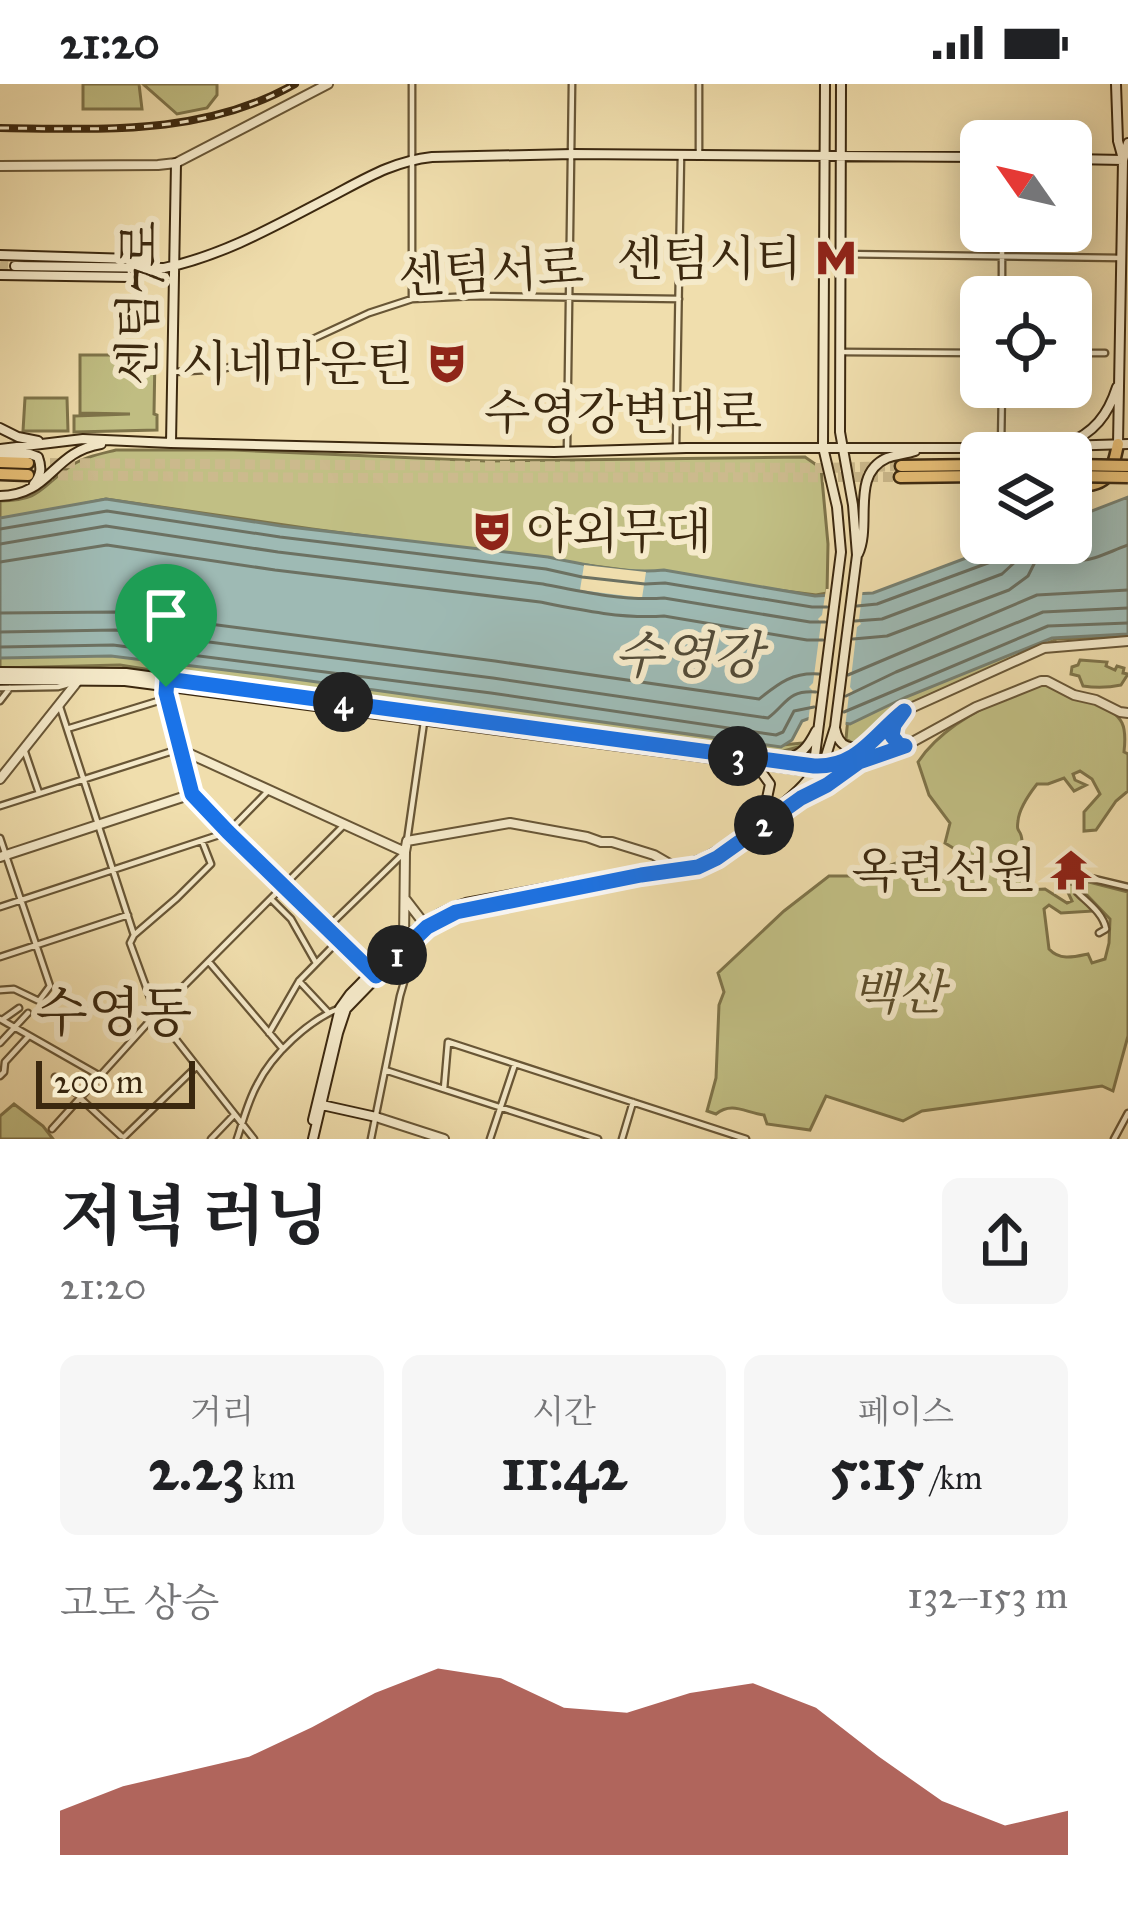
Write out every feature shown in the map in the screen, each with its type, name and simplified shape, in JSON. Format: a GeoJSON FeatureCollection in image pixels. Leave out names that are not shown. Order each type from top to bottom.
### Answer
{"type":"FeatureCollection","features":[{"type":"Feature","properties":{"kind":"highway"},"geometry":{"type":"LineString","coordinates":[[1099,485],[1111,472],[1123,444]]}},
{"type":"Feature","properties":{"kind":"highway"},"geometry":{"type":"LineString","coordinates":[[0,455],[28,469],[0,474]]}},
{"type":"Feature","properties":{"kind":"highway"},"geometry":{"type":"LineString","coordinates":[[960,468],[903,473],[960,478]]}},
{"type":"Feature","properties":{"kind":"highway"},"geometry":{"type":"LineString","coordinates":[[1092,468],[1128,472]]}},
{"type":"Feature","properties":{"kind":"highway"},"geometry":{"type":"LineString","coordinates":[[1092,485],[1110,484],[1128,472]]}},
{"type":"Feature","properties":{"kind":"highway"},"geometry":{"type":"LineString","coordinates":[[1092,475],[1128,472]]}},
{"type":"Feature","properties":{"kind":"main road"},"geometry":{"type":"LineString","coordinates":[[0,166],[176,163],[328,84]]}},
{"type":"Feature","properties":{"kind":"main road"},"geometry":{"type":"LineString","coordinates":[[801,798],[818,780],[838,582],[839,522],[823,447],[825,84]]}},
{"type":"Feature","properties":{"kind":"main road"},"geometry":{"type":"LineString","coordinates":[[841,84],[841,447],[854,505],[857,556],[835,727],[836,736],[852,749],[872,744],[905,746]]}},
{"type":"Feature","properties":{"kind":"main road"},"geometry":{"type":"LineString","coordinates":[[1116,84],[1118,141],[1124,160]]}},
{"type":"Feature","properties":{"kind":"main road"},"geometry":{"type":"LineString","coordinates":[[1123,444],[1119,380],[1128,143]]}},
{"type":"Feature","properties":{"kind":"main road"},"geometry":{"type":"LineString","coordinates":[[0,275],[131,277],[175,266],[231,248],[383,169],[413,159],[573,154],[960,157]]}},
{"type":"Feature","properties":{"kind":"main road"},"geometry":{"type":"LineString","coordinates":[[1092,159],[1124,160]]}},
{"type":"Feature","properties":{"kind":"main road","name":"센텀7로"},"geometry":{"type":"LineString","coordinates":[[171,443],[176,163]]}},
{"type":"Feature","properties":{"kind":"main road"},"geometry":{"type":"LineString","coordinates":[[0,255],[132,259],[164,268]]}},
{"type":"Feature","properties":{"kind":"main road"},"geometry":{"type":"LineString","coordinates":[[15,266],[164,268]]}},
{"type":"Feature","properties":{"kind":"main road"},"geometry":{"type":"LineString","coordinates":[[1087,432],[1105,417],[1119,380]]}},
{"type":"Feature","properties":{"kind":"main road"},"geometry":{"type":"LineString","coordinates":[[1119,401],[1128,416]]}},
{"type":"Feature","properties":{"kind":"main road"},"geometry":{"type":"LineString","coordinates":[[0,428],[46,442]]}},
{"type":"Feature","properties":{"kind":"main road","name":"수영강변대로"},"geometry":{"type":"LineString","coordinates":[[18,496],[32,490],[76,452],[118,441]]}},
{"type":"Feature","properties":{"kind":"main road"},"geometry":{"type":"LineString","coordinates":[[0,455],[46,442]]}},
{"type":"Feature","properties":{"kind":"main road","name":"수영강변대로"},"geometry":{"type":"LineString","coordinates":[[46,442],[567,450],[960,448]]}},
{"type":"Feature","properties":{"kind":"main road","name":"수영강변대로"},"geometry":{"type":"LineString","coordinates":[[1092,446],[1123,444]]}},
{"type":"Feature","properties":{"kind":"main road"},"geometry":{"type":"LineString","coordinates":[[857,556],[870,473],[887,458],[931,448]]}},
{"type":"Feature","properties":{"kind":"main road"},"geometry":{"type":"LineString","coordinates":[[0,455],[30,454],[38,457],[41,466],[40,476],[18,496],[0,496]]}},
{"type":"Feature","properties":{"kind":"main road"},"geometry":{"type":"LineString","coordinates":[[179,748],[406,847],[510,823],[612,842],[654,855],[676,868],[698,867],[859,762],[883,729],[904,711],[1044,648],[1128,641]]}},
{"type":"Feature","properties":{"kind":"main road"},"geometry":{"type":"LineString","coordinates":[[0,680],[81,677],[166,683],[818,769],[848,761],[872,744]]}},
{"type":"Feature","properties":{"kind":"main road"},"geometry":{"type":"LineString","coordinates":[[0,779],[81,677]]}},
{"type":"Feature","properties":{"kind":"main road"},"geometry":{"type":"LineString","coordinates":[[166,683],[745,764],[818,769],[842,769],[905,746],[976,707],[1040,681],[1128,713]]}},
{"type":"Feature","properties":{"kind":"main road"},"geometry":{"type":"LineString","coordinates":[[904,711],[892,736],[905,746]]}},
{"type":"Feature","properties":{"kind":"main road"},"geometry":{"type":"LineString","coordinates":[[767,760],[797,756],[820,725]]}},
{"type":"Feature","properties":{"kind":"main road"},"geometry":{"type":"LineString","coordinates":[[311,1139],[342,1016],[404,940],[425,925],[464,910],[703,859],[801,789],[818,769],[835,727]]}},
{"type":"Feature","properties":{"kind":"main road"},"geometry":{"type":"LineString","coordinates":[[745,764],[760,770],[770,784],[770,794],[754,824]]}},
{"type":"Feature","properties":{"kind":"main road"},"geometry":{"type":"LineString","coordinates":[[3,856],[192,794],[375,974]]}},
{"type":"Feature","properties":{"kind":"main road"},"geometry":{"type":"LineString","coordinates":[[404,940],[406,847]]}},
{"type":"Feature","properties":{"kind":"main road"},"geometry":{"type":"LineString","coordinates":[[405,899],[425,925]]}},
{"type":"Feature","properties":{"kind":"main road"},"geometry":{"type":"LineString","coordinates":[[311,1139],[340,1007],[425,925]]}},
{"type":"Feature","properties":{"kind":"main road"},"geometry":{"type":"LineString","coordinates":[[322,1105],[444,1139]]}},
{"type":"Feature","properties":{"kind":"street"},"geometry":{"type":"LineString","coordinates":[[412,84],[412,299]]}},
{"type":"Feature","properties":{"kind":"street"},"geometry":{"type":"LineString","coordinates":[[567,450],[572,84]]}},
{"type":"Feature","properties":{"kind":"street"},"geometry":{"type":"LineString","coordinates":[[699,84],[699,154]]}},
{"type":"Feature","properties":{"kind":"street"},"geometry":{"type":"LineString","coordinates":[[676,448],[680,154]]}},
{"type":"Feature","properties":{"kind":"street"},"geometry":{"type":"LineString","coordinates":[[841,254],[1122,258]]}},
{"type":"Feature","properties":{"kind":"street"},"geometry":{"type":"LineString","coordinates":[[1002,255],[1002,276]]}},
{"type":"Feature","properties":{"kind":"street","name":"센텀서로"},"geometry":{"type":"LineString","coordinates":[[174,372],[221,369],[274,357],[369,313],[412,299],[679,299]]}},
{"type":"Feature","properties":{"kind":"street"},"geometry":{"type":"LineString","coordinates":[[1106,352],[1120,336]]}},
{"type":"Feature","properties":{"kind":"street"},"geometry":{"type":"LineString","coordinates":[[841,352],[960,352]]}},
{"type":"Feature","properties":{"kind":"street"},"geometry":{"type":"LineString","coordinates":[[1092,352],[1106,352],[1120,367]]}},
{"type":"Feature","properties":{"kind":"street"},"geometry":{"type":"LineString","coordinates":[[0,680],[10,688],[58,687],[81,677]]}},
{"type":"Feature","properties":{"kind":"street"},"geometry":{"type":"LineString","coordinates":[[166,683],[192,794]]}},
{"type":"Feature","properties":{"kind":"street"},"geometry":{"type":"LineString","coordinates":[[0,700],[10,688]]}},
{"type":"Feature","properties":{"kind":"street"},"geometry":{"type":"LineString","coordinates":[[67,728],[167,698]]}},
{"type":"Feature","properties":{"kind":"street"},"geometry":{"type":"LineString","coordinates":[[59,704],[134,935]]}},
{"type":"Feature","properties":{"kind":"street"},"geometry":{"type":"LineString","coordinates":[[327,928],[406,847],[425,717]]}},
{"type":"Feature","properties":{"kind":"street"},"geometry":{"type":"LineString","coordinates":[[0,806],[179,748]]}},
{"type":"Feature","properties":{"kind":"street"},"geometry":{"type":"LineString","coordinates":[[24,749],[39,794]]}},
{"type":"Feature","properties":{"kind":"street"},"geometry":{"type":"LineString","coordinates":[[0,907],[228,832],[269,790]]}},
{"type":"Feature","properties":{"kind":"street"},"geometry":{"type":"LineString","coordinates":[[52,1129],[156,1014],[345,824]]}},
{"type":"Feature","properties":{"kind":"street"},"geometry":{"type":"LineString","coordinates":[[0,838],[50,986],[39,1001],[14,989],[0,991]]}},
{"type":"Feature","properties":{"kind":"street"},"geometry":{"type":"LineString","coordinates":[[202,841],[211,864],[130,943],[156,1014],[254,1139]]}},
{"type":"Feature","properties":{"kind":"street"},"geometry":{"type":"LineString","coordinates":[[1099,933],[1106,925],[1077,892],[1078,881],[1086,877],[1128,886]]}},
{"type":"Feature","properties":{"kind":"street"},"geometry":{"type":"LineString","coordinates":[[271,899],[291,919],[316,963]]}},
{"type":"Feature","properties":{"kind":"street"},"geometry":{"type":"LineString","coordinates":[[0,957],[128,915]]}},
{"type":"Feature","properties":{"kind":"street"},"geometry":{"type":"LineString","coordinates":[[371,1139],[400,996],[418,935]]}},
{"type":"Feature","properties":{"kind":"street"},"geometry":{"type":"LineString","coordinates":[[269,1033],[299,981],[339,940]]}},
{"type":"Feature","properties":{"kind":"street"},"geometry":{"type":"LineString","coordinates":[[209,962],[283,1049]]}},
{"type":"Feature","properties":{"kind":"street"},"geometry":{"type":"LineString","coordinates":[[299,981],[328,1012]]}},
{"type":"Feature","properties":{"kind":"street"},"geometry":{"type":"LineString","coordinates":[[238,1139],[258,1083],[283,1049],[340,1007]]}},
{"type":"Feature","properties":{"kind":"street"},"geometry":{"type":"LineString","coordinates":[[19,1008],[1,1020],[100,1076]]}},
{"type":"Feature","properties":{"kind":"street"},"geometry":{"type":"LineString","coordinates":[[0,1043],[28,1013]]}},
{"type":"Feature","properties":{"kind":"street"},"geometry":{"type":"LineString","coordinates":[[0,1076],[5,1062],[28,1036]]}},
{"type":"Feature","properties":{"kind":"street"},"geometry":{"type":"LineString","coordinates":[[444,1090],[448,1042],[746,1139]]}},
{"type":"Feature","properties":{"kind":"street"},"geometry":{"type":"LineString","coordinates":[[490,1139],[515,1064]]}},
{"type":"Feature","properties":{"kind":"street"},"geometry":{"type":"LineString","coordinates":[[55,1077],[125,1138],[196,1067]]}},
{"type":"Feature","properties":{"kind":"street"},"geometry":{"type":"LineString","coordinates":[[385,1070],[598,1139]]}},
{"type":"Feature","properties":{"kind":"street"},"geometry":{"type":"LineString","coordinates":[[622,1139],[633,1102]]}},
{"type":"Feature","properties":{"kind":"street"},"geometry":{"type":"LineString","coordinates":[[1114,1139],[1128,1113]]}},
{"type":"Feature","properties":{"kind":"street"},"geometry":{"type":"LineString","coordinates":[[211,1139],[233,1115]]}},
{"type":"Feature","properties":{"kind":"green space"},"geometry":{"type":"Polygon","coordinates":[[[83,84],[139,84],[142,109],[83,109],[83,84]]]}},
{"type":"Feature","properties":{"kind":"green space"},"geometry":{"type":"Polygon","coordinates":[[[143,84],[217,84],[217,95],[207,108],[177,114],[143,84]]]}},
{"type":"Feature","properties":{"kind":"green space"},"geometry":{"type":"Polygon","coordinates":[[[80,355],[155,355],[157,430],[74,432],[74,416],[130,414],[80,413],[80,355]]]}},
{"type":"Feature","properties":{"kind":"green space"},"geometry":{"type":"Polygon","coordinates":[[[25,398],[67,398],[68,431],[23,431],[25,398]]]}},
{"type":"Feature","properties":{"kind":"green space"},"geometry":{"type":"Polygon","coordinates":[[[116,450],[487,461],[805,457],[821,468],[827,593],[106,499],[0,521],[0,501],[32,496],[74,464],[116,450]]]}},
{"type":"Feature","properties":{"kind":"green space"},"geometry":{"type":"Polygon","coordinates":[[[1128,627],[1128,636],[1057,639],[905,706],[858,743],[846,739],[848,717],[1051,631],[1128,627]]]}},
{"type":"Feature","properties":{"kind":"green space"},"geometry":{"type":"Polygon","coordinates":[[[0,651],[119,652],[782,745],[803,743],[776,753],[120,665],[0,668],[0,651]]]}},
{"type":"Feature","properties":{"kind":"green space"},"geometry":{"type":"Polygon","coordinates":[[[1080,660],[1107,662],[1106,666],[1124,668],[1123,673],[1128,674],[1121,685],[1083,686],[1079,676],[1071,674],[1080,660]]]}},
{"type":"Feature","properties":{"kind":"green space","name":"백산"},"geometry":{"type":"Polygon","coordinates":[[[1043,683],[1109,709],[1124,730],[1128,791],[1096,830],[1084,831],[1084,812],[1100,794],[1092,779],[1080,771],[1073,774],[1075,780],[1086,785],[1074,791],[1064,778],[1037,784],[1018,825],[1022,841],[1018,870],[1028,890],[1045,889],[1067,903],[1072,901],[1066,888],[1074,885],[1094,911],[1061,913],[1049,905],[1044,909],[1053,953],[1088,954],[1092,963],[1105,959],[1110,919],[1085,893],[1085,881],[1128,892],[1128,1036],[1113,1091],[1102,1086],[922,1111],[903,1121],[826,1096],[810,1130],[767,1124],[764,1115],[739,1109],[707,1111],[716,1078],[719,1005],[724,992],[718,973],[829,876],[862,876],[907,859],[946,879],[963,854],[945,843],[950,823],[929,795],[918,762],[957,724],[1043,683]]]}},
{"type":"Feature","properties":{"kind":"green space"},"geometry":{"type":"Polygon","coordinates":[[[14,1104],[53,1139],[0,1139],[0,1116],[14,1104]]]}},
{"type":"Feature","properties":{"kind":"water","name":"수영강"},"geometry":{"type":"Polygon","coordinates":[[[1128,497],[1128,634],[1052,638],[850,724],[802,721],[792,740],[781,747],[111,656],[0,658],[0,518],[106,499],[606,568],[664,570],[815,596],[873,593],[960,560],[960,564],[1092,564],[1092,511],[1128,497]]]}},
{"type":"Feature","properties":{"kind":"pier"},"geometry":{"type":"Polygon","coordinates":[[[584,565],[646,572],[642,598],[580,590],[584,565]]]}},
{"type":"Feature","properties":{"kind":"pier"},"geometry":{"type":"Polygon","coordinates":[[[863,588],[845,728],[808,723],[818,619],[826,589],[863,588]]]}},
{"type":"Feature","properties":{"kind":"tunnel"},"geometry":{"type":"LineString","coordinates":[[0,265],[15,266]]}},
{"type":"Feature","properties":{"kind":"tunnel"},"geometry":{"type":"LineString","coordinates":[[35,463],[901,466]]}},
{"type":"Feature","properties":{"kind":"tunnel"},"geometry":{"type":"LineString","coordinates":[[28,475],[900,477]]}},
{"type":"Feature","properties":{"kind":"railway"},"geometry":{"type":"LineString","coordinates":[[0,128],[114,128],[188,121],[260,101],[295,84]]}},
{"type":"Feature","properties":{"kind":"place","name":"센텀시티"},"geometry":{"type":"Point","coordinates":[836,258]}},
{"type":"Feature","properties":{"kind":"place","name":"시네마운틴"},"geometry":{"type":"Point","coordinates":[447,363]}},
{"type":"Feature","properties":{"kind":"place","name":"야외무대"},"geometry":{"type":"Point","coordinates":[492,531]}},
{"type":"Feature","properties":{"kind":"place","name":"옥련선원"},"geometry":{"type":"Point","coordinates":[1071,870]}},
{"type":"Feature","properties":{"kind":"district","name":"수영동"},"geometry":{"type":"Point","coordinates":[114,1012]}},
{"type":"Feature","properties":{"kind":"route"},"geometry":{"type":"LineString","coordinates":[[167,679],[823,767],[856,756],[904,711],[892,736],[905,746],[859,762],[707,863],[456,912],[427,927],[376,976],[192,794],[166,687],[167,679]]}}]}
